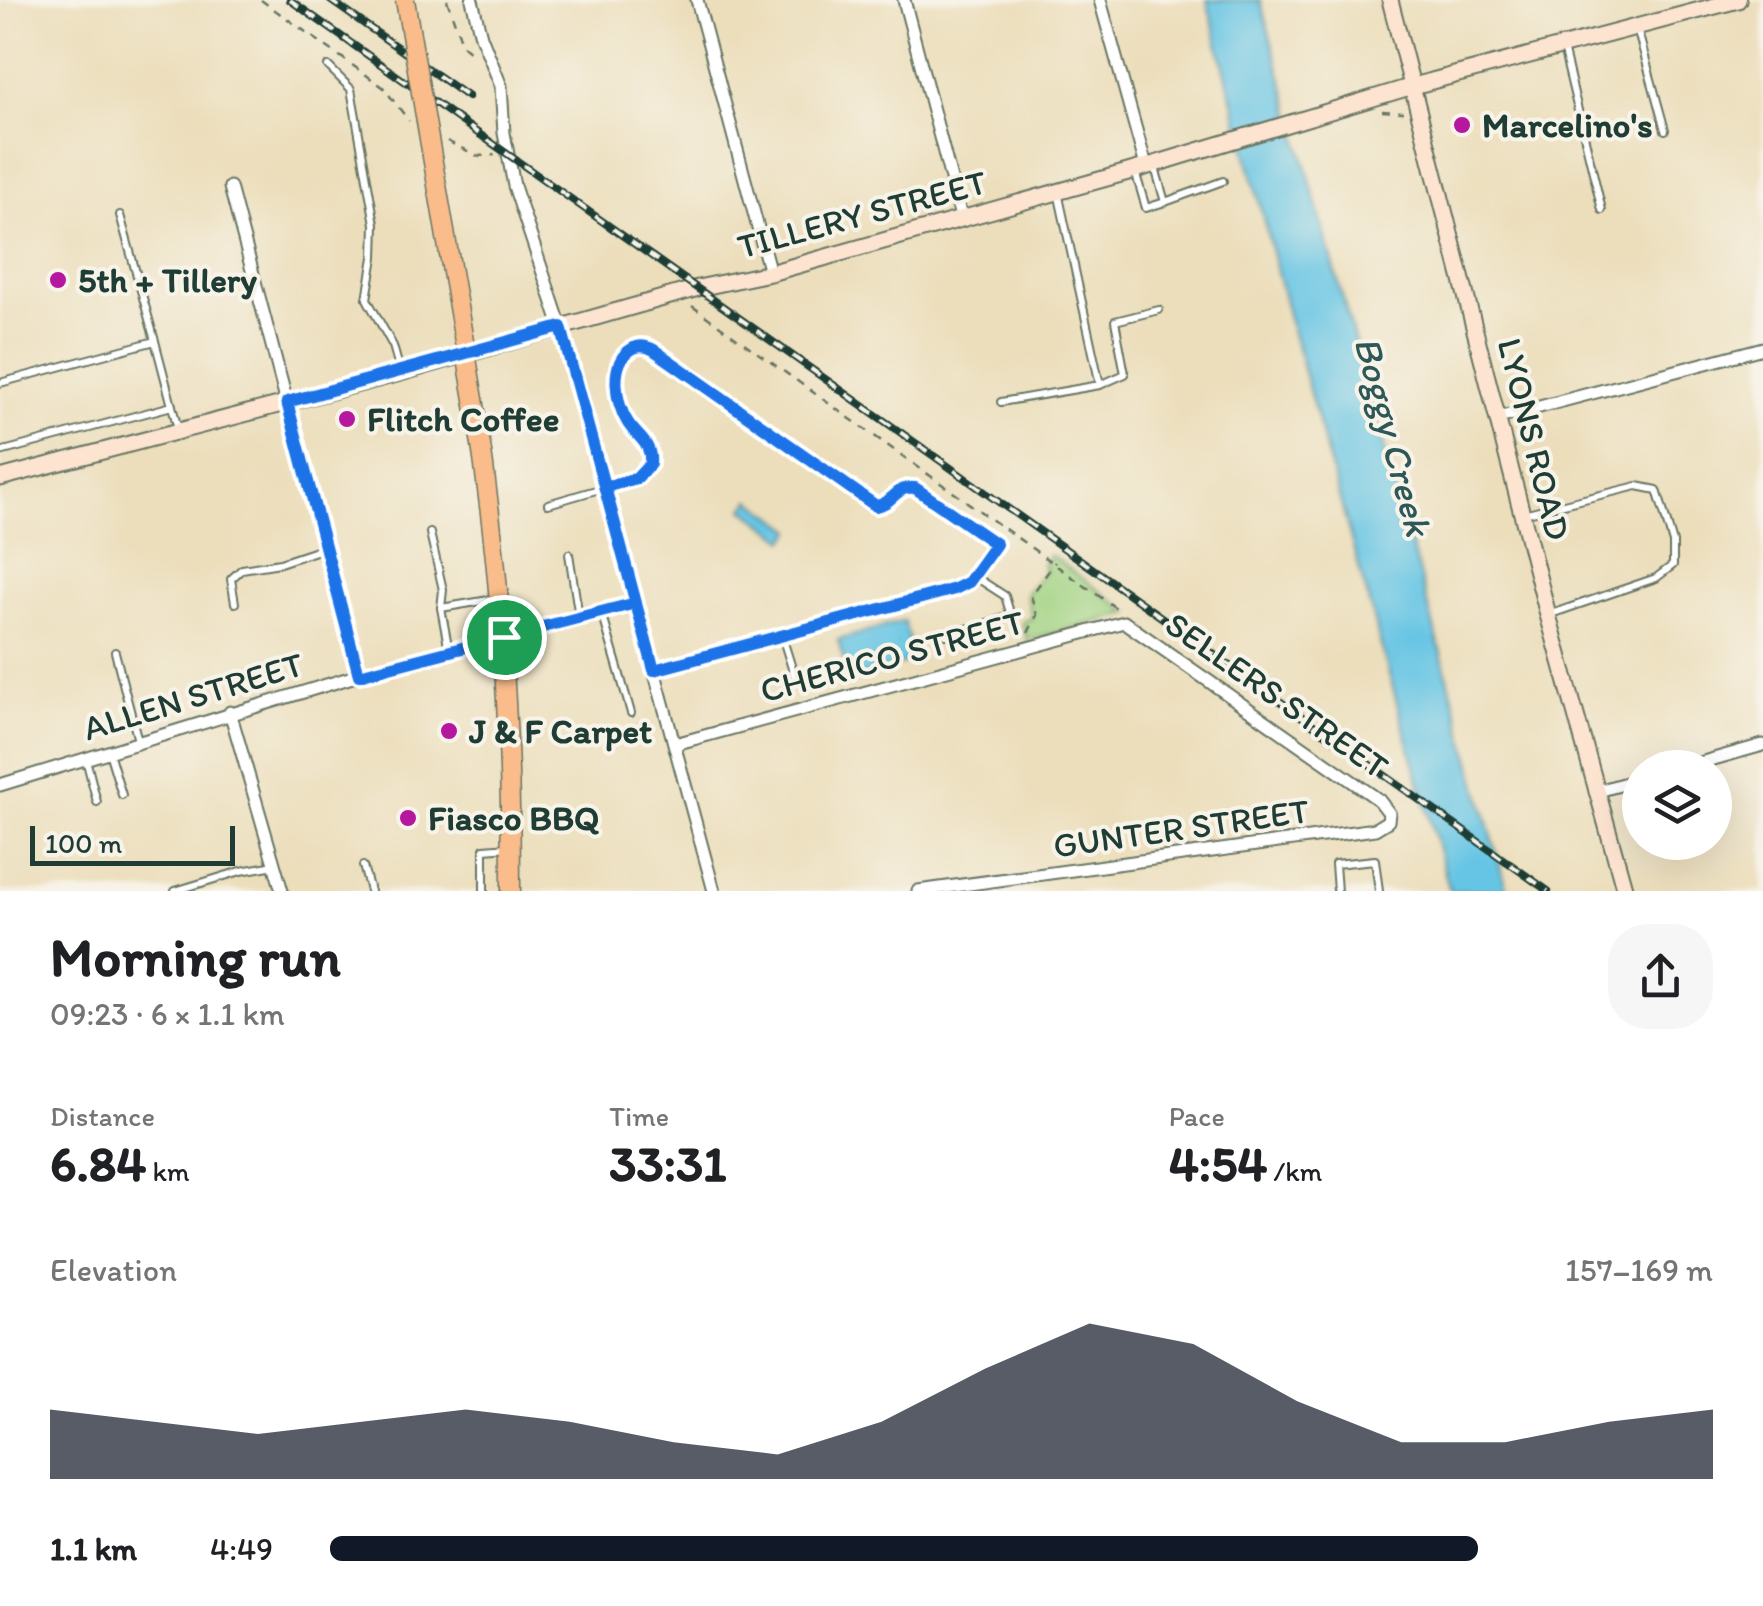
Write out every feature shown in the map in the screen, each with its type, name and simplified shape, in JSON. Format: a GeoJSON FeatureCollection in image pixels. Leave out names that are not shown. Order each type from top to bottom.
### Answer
{"type":"FeatureCollection","features":[{"type":"Feature","properties":{"kind":"main road"},"geometry":{"type":"LineString","coordinates":[[405,0],[475,405],[500,598],[509,726],[511,891]]}},
{"type":"Feature","properties":{"kind":"street"},"geometry":{"type":"LineString","coordinates":[[472,0],[501,86],[504,133],[514,186],[561,327],[714,891]]}},
{"type":"Feature","properties":{"kind":"street"},"geometry":{"type":"LineString","coordinates":[[697,0],[770,273]]}},
{"type":"Feature","properties":{"kind":"street"},"geometry":{"type":"LineString","coordinates":[[904,0],[962,217]]}},
{"type":"Feature","properties":{"kind":"street"},"geometry":{"type":"LineString","coordinates":[[1100,0],[1145,166]]}},
{"type":"Feature","properties":{"kind":"street","name":"LYONS ROAD"},"geometry":{"type":"LineString","coordinates":[[1390,0],[1548,615],[1625,891]]}},
{"type":"Feature","properties":{"kind":"street","name":"TILLERY STREET"},"geometry":{"type":"LineString","coordinates":[[0,478],[698,288],[770,273],[1412,86],[1738,0]]}},
{"type":"Feature","properties":{"kind":"street"},"geometry":{"type":"LineString","coordinates":[[230,187],[359,675]]}},
{"type":"Feature","properties":{"kind":"street"},"geometry":{"type":"LineString","coordinates":[[1498,418],[1763,348]]}},
{"type":"Feature","properties":{"kind":"street","name":"ALLEN STREET"},"geometry":{"type":"LineString","coordinates":[[0,785],[359,675],[636,603]]}},
{"type":"Feature","properties":{"kind":"street","name":"CHERICO STREET"},"geometry":{"type":"LineString","coordinates":[[675,744],[1124,622]]}},
{"type":"Feature","properties":{"kind":"street","name":"SELLERS STREET"},"geometry":{"type":"LineString","coordinates":[[1124,622],[1380,800],[1389,813],[1388,820]]}},
{"type":"Feature","properties":{"kind":"street"},"geometry":{"type":"LineString","coordinates":[[230,712],[282,891]]}},
{"type":"Feature","properties":{"kind":"street"},"geometry":{"type":"LineString","coordinates":[[1732,754],[1763,745]]}},
{"type":"Feature","properties":{"kind":"street"},"geometry":{"type":"LineString","coordinates":[[1595,792],[1622,784]]}},
{"type":"Feature","properties":{"kind":"street","name":"GUNTER STREET"},"geometry":{"type":"LineString","coordinates":[[918,891],[1376,829],[1388,820]]}},
{"type":"Feature","properties":{"kind":"lane"},"geometry":{"type":"LineString","coordinates":[[1637,27],[1665,130]]}},
{"type":"Feature","properties":{"kind":"lane"},"geometry":{"type":"LineString","coordinates":[[1562,47],[1602,210]]}},
{"type":"Feature","properties":{"kind":"lane"},"geometry":{"type":"LineString","coordinates":[[328,66],[351,89],[374,224],[367,299],[393,346],[400,372]]}},
{"type":"Feature","properties":{"kind":"lane"},"geometry":{"type":"LineString","coordinates":[[1145,166],[1146,208],[1223,181]]}},
{"type":"Feature","properties":{"kind":"lane"},"geometry":{"type":"LineString","coordinates":[[1145,166],[1165,202]]}},
{"type":"Feature","properties":{"kind":"lane"},"geometry":{"type":"LineString","coordinates":[[1058,190],[1100,385]]}},
{"type":"Feature","properties":{"kind":"lane"},"geometry":{"type":"LineString","coordinates":[[120,215],[178,430]]}},
{"type":"Feature","properties":{"kind":"lane"},"geometry":{"type":"LineString","coordinates":[[1001,402],[1100,385],[1125,374],[1115,321],[1159,310]]}},
{"type":"Feature","properties":{"kind":"lane"},"geometry":{"type":"LineString","coordinates":[[0,384],[155,341]]}},
{"type":"Feature","properties":{"kind":"lane"},"geometry":{"type":"LineString","coordinates":[[548,504],[637,478],[650,464],[648,445],[627,422],[616,375],[626,354],[634,348],[649,346],[876,506],[886,504],[907,487],[937,502],[996,544],[974,576],[955,589],[654,670]]}},
{"type":"Feature","properties":{"kind":"lane"},"geometry":{"type":"LineString","coordinates":[[0,452],[172,406]]}},
{"type":"Feature","properties":{"kind":"lane"},"geometry":{"type":"LineString","coordinates":[[1522,514],[1637,486],[1656,490],[1667,519],[1673,565],[1656,578],[1548,615]]}},
{"type":"Feature","properties":{"kind":"lane"},"geometry":{"type":"LineString","coordinates":[[430,533],[443,590],[441,608],[450,652]]}},
{"type":"Feature","properties":{"kind":"lane"},"geometry":{"type":"LineString","coordinates":[[235,604],[230,579],[242,569],[280,563],[326,548]]}},
{"type":"Feature","properties":{"kind":"lane"},"geometry":{"type":"LineString","coordinates":[[569,554],[580,618]]}},
{"type":"Feature","properties":{"kind":"lane"},"geometry":{"type":"LineString","coordinates":[[946,634],[1011,616],[1006,596],[974,576]]}},
{"type":"Feature","properties":{"kind":"lane"},"geometry":{"type":"LineString","coordinates":[[441,608],[500,598]]}},
{"type":"Feature","properties":{"kind":"lane"},"geometry":{"type":"LineString","coordinates":[[602,612],[631,713]]}},
{"type":"Feature","properties":{"kind":"lane"},"geometry":{"type":"LineString","coordinates":[[782,633],[796,680],[824,672]]}},
{"type":"Feature","properties":{"kind":"lane"},"geometry":{"type":"LineString","coordinates":[[115,652],[138,741]]}},
{"type":"Feature","properties":{"kind":"lane"},"geometry":{"type":"LineString","coordinates":[[109,750],[122,795]]}},
{"type":"Feature","properties":{"kind":"lane"},"geometry":{"type":"LineString","coordinates":[[86,758],[97,802]]}},
{"type":"Feature","properties":{"kind":"lane"},"geometry":{"type":"LineString","coordinates":[[484,891],[484,850],[511,847]]}},
{"type":"Feature","properties":{"kind":"lane"},"geometry":{"type":"LineString","coordinates":[[1337,891],[1335,864],[1374,860],[1379,891]]}},
{"type":"Feature","properties":{"kind":"lane"},"geometry":{"type":"LineString","coordinates":[[176,891],[275,865]]}},
{"type":"Feature","properties":{"kind":"lane"},"geometry":{"type":"LineString","coordinates":[[363,866],[370,891]]}},
{"type":"Feature","properties":{"kind":"path"},"geometry":{"type":"LineString","coordinates":[[260,0],[383,87],[412,124]]}},
{"type":"Feature","properties":{"kind":"path"},"geometry":{"type":"LineString","coordinates":[[1383,110],[1403,113],[1403,106]]}},
{"type":"Feature","properties":{"kind":"path"},"geometry":{"type":"LineString","coordinates":[[442,139],[477,156],[495,155]]}},
{"type":"Feature","properties":{"kind":"path"},"geometry":{"type":"LineString","coordinates":[[693,305],[1116,606],[1124,622]]}},
{"type":"Feature","properties":{"kind":"path"},"geometry":{"type":"LineString","coordinates":[[1028,633],[1037,615],[1031,596],[1055,562]]}},
{"type":"Feature","properties":{"kind":"green space"},"geometry":{"type":"Polygon","coordinates":[[[1050,555],[1130,613],[1027,640],[1022,622],[1032,618],[1026,594],[1046,570],[1043,565],[1050,555]]]}},
{"type":"Feature","properties":{"kind":"water"},"geometry":{"type":"Polygon","coordinates":[[[1207,0],[1260,0],[1507,891],[1450,891],[1291,326],[1207,0]]]}},
{"type":"Feature","properties":{"kind":"water"},"geometry":{"type":"Polygon","coordinates":[[[751,500],[793,530],[786,540],[744,509],[751,500]]]}},
{"type":"Feature","properties":{"kind":"water"},"geometry":{"type":"Polygon","coordinates":[[[904,621],[915,660],[849,679],[838,640],[904,621]]]}},
{"type":"Feature","properties":{"kind":"railway"},"geometry":{"type":"LineString","coordinates":[[290,0],[1548,891]]}},
{"type":"Feature","properties":{"kind":"railway"},"geometry":{"type":"LineString","coordinates":[[330,0],[468,97]]}},
{"type":"Feature","properties":{"kind":"place","name":"Marcelino's"},"geometry":{"type":"Point","coordinates":[1462,125]}},
{"type":"Feature","properties":{"kind":"place","name":"5th + Tillery"},"geometry":{"type":"Point","coordinates":[58,280]}},
{"type":"Feature","properties":{"kind":"place","name":"Flitch Coffee"},"geometry":{"type":"Point","coordinates":[347,419]}},
{"type":"Feature","properties":{"kind":"place","name":"J & F Carpet"},"geometry":{"type":"Point","coordinates":[449,731]}},
{"type":"Feature","properties":{"kind":"place","name":"Fiasco BBQ"},"geometry":{"type":"Point","coordinates":[408,818]}},
{"type":"Feature","properties":{"kind":"route"},"geometry":{"type":"LineString","coordinates":[[504,637],[359,675],[287,402],[561,327],[605,487],[654,670],[955,589],[969,582],[996,544],[915,488],[901,489],[886,504],[876,506],[649,346],[643,346],[626,354],[616,375],[627,422],[648,445],[650,464],[637,478],[605,487],[636,603],[504,637]]}},
{"type":"Feature","properties":{"kind":"water label","name":"Boggy Creek"},"geometry":{"type":"Point","coordinates":[1393,436]}}]}
